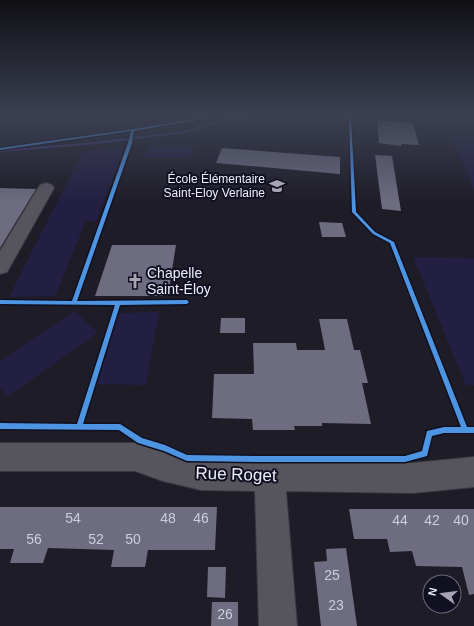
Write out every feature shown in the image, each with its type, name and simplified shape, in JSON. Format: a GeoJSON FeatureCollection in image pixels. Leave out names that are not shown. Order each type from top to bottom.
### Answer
{"type":"FeatureCollection","features":[{"type":"Feature","properties":{"kind":"street"},"geometry":{"type":"LineString","coordinates":[[0,267],[46,188]]}},
{"type":"Feature","properties":{"kind":"street","name":"Rue Roget"},"geometry":{"type":"LineString","coordinates":[[0,457],[135,457],[163,466],[201,475],[413,478],[474,472]]}},
{"type":"Feature","properties":{"kind":"street"},"geometry":{"type":"LineString","coordinates":[[270,476],[278,626]]}},
{"type":"Feature","properties":{"kind":"path"},"geometry":{"type":"LineString","coordinates":[[74,303],[128,145]]}},
{"type":"Feature","properties":{"kind":"path"},"geometry":{"type":"LineString","coordinates":[[0,302],[187,302]]}},
{"type":"Feature","properties":{"kind":"path"},"geometry":{"type":"LineString","coordinates":[[79,427],[118,303]]}},
{"type":"Feature","properties":{"kind":"path"},"geometry":{"type":"LineString","coordinates":[[72,427],[86,427]]}},
{"type":"Feature","properties":{"kind":"shaded area"},"geometry":{"type":"Polygon","coordinates":[[[149,145],[193,145],[191,158],[144,158],[149,145]]]}},
{"type":"Feature","properties":{"kind":"shaded area"},"geometry":{"type":"Polygon","coordinates":[[[455,145],[474,145],[474,190],[455,145]]]}},
{"type":"Feature","properties":{"kind":"shaded area"},"geometry":{"type":"Polygon","coordinates":[[[124,148],[96,221],[86,221],[55,296],[9,297],[83,151],[124,148]]]}},
{"type":"Feature","properties":{"kind":"shaded area"},"geometry":{"type":"Polygon","coordinates":[[[413,257],[474,258],[474,385],[466,385],[413,257]]]}},
{"type":"Feature","properties":{"kind":"shaded area"},"geometry":{"type":"Polygon","coordinates":[[[75,311],[98,333],[7,397],[0,388],[0,361],[75,311]]]}},
{"type":"Feature","properties":{"kind":"shaded area"},"geometry":{"type":"Polygon","coordinates":[[[159,312],[146,385],[97,384],[119,313],[159,312]]]}},
{"type":"Feature","properties":{"kind":"building"},"geometry":{"type":"Polygon","coordinates":[[[222,148],[340,157],[340,174],[216,163],[222,148]]]}},
{"type":"Feature","properties":{"kind":"building"},"geometry":{"type":"Polygon","coordinates":[[[375,155],[392,156],[401,211],[382,209],[375,155]]]}},
{"type":"Feature","properties":{"kind":"building"},"geometry":{"type":"Polygon","coordinates":[[[0,188],[36,189],[0,248],[0,188]]]}},
{"type":"Feature","properties":{"kind":"building"},"geometry":{"type":"Polygon","coordinates":[[[319,222],[342,223],[346,237],[322,237],[319,222]]]}},
{"type":"Feature","properties":{"kind":"building","name":"Chapelle Saint-Éloy"},"geometry":{"type":"Polygon","coordinates":[[[112,245],[176,245],[168,296],[95,296],[112,245]]]}},
{"type":"Feature","properties":{"kind":"building"},"geometry":{"type":"Polygon","coordinates":[[[221,318],[245,318],[245,333],[220,333],[221,318]]]}},
{"type":"Feature","properties":{"kind":"building"},"geometry":{"type":"Polygon","coordinates":[[[319,319],[347,319],[354,350],[360,350],[368,383],[362,383],[371,424],[322,423],[322,426],[294,426],[295,430],[253,430],[252,419],[212,418],[214,374],[254,374],[253,343],[296,343],[297,350],[325,350],[319,319]]]}},
{"type":"Feature","properties":{"kind":"building"},"geometry":{"type":"Polygon","coordinates":[[[0,507],[217,507],[215,550],[148,550],[145,567],[111,567],[114,550],[48,548],[43,563],[10,563],[14,549],[0,549],[0,507]]]}},
{"type":"Feature","properties":{"kind":"building"},"geometry":{"type":"Polygon","coordinates":[[[349,509],[474,509],[474,594],[469,595],[462,567],[416,566],[412,551],[390,552],[387,539],[354,539],[349,509]]]}},
{"type":"Feature","properties":{"kind":"building"},"geometry":{"type":"Polygon","coordinates":[[[346,548],[357,626],[321,626],[314,562],[327,561],[326,549],[346,548]]]}},
{"type":"Feature","properties":{"kind":"building"},"geometry":{"type":"Polygon","coordinates":[[[208,567],[226,567],[225,598],[207,597],[208,567]]]}},
{"type":"Feature","properties":{"kind":"building"},"geometry":{"type":"Polygon","coordinates":[[[212,602],[238,602],[238,626],[211,626],[212,602]]]}},
{"type":"Feature","properties":{"kind":"waterway"},"geometry":{"type":"LineString","coordinates":[[0,151],[69,145]]}},
{"type":"Feature","properties":{"kind":"cycle path"},"geometry":{"type":"LineString","coordinates":[[0,149],[27,145]]}},
{"type":"Feature","properties":{"kind":"cycle path"},"geometry":{"type":"LineString","coordinates":[[0,302],[74,303],[129,145]]}},
{"type":"Feature","properties":{"kind":"cycle path"},"geometry":{"type":"LineString","coordinates":[[351,145],[354,212],[374,233],[392,242],[465,430]]}},
{"type":"Feature","properties":{"kind":"cycle path"},"geometry":{"type":"LineString","coordinates":[[118,303],[187,302]]}},
{"type":"Feature","properties":{"kind":"cycle path"},"geometry":{"type":"LineString","coordinates":[[74,303],[118,303],[79,427]]}},
{"type":"Feature","properties":{"kind":"cycle path"},"geometry":{"type":"LineString","coordinates":[[0,426],[120,427],[140,441],[165,448],[187,458],[256,459],[405,459],[425,454],[429,433],[444,430],[474,430]]}},
{"type":"Feature","properties":{"kind":"place","name":"École Élémentaire Saint-Eloy Verlaine"},"geometry":{"type":"Point","coordinates":[277,186]}},
{"type":"Feature","properties":{"kind":"place","name":"Chapelle Saint-Éloy"},"geometry":{"type":"Point","coordinates":[135,281]}}]}
